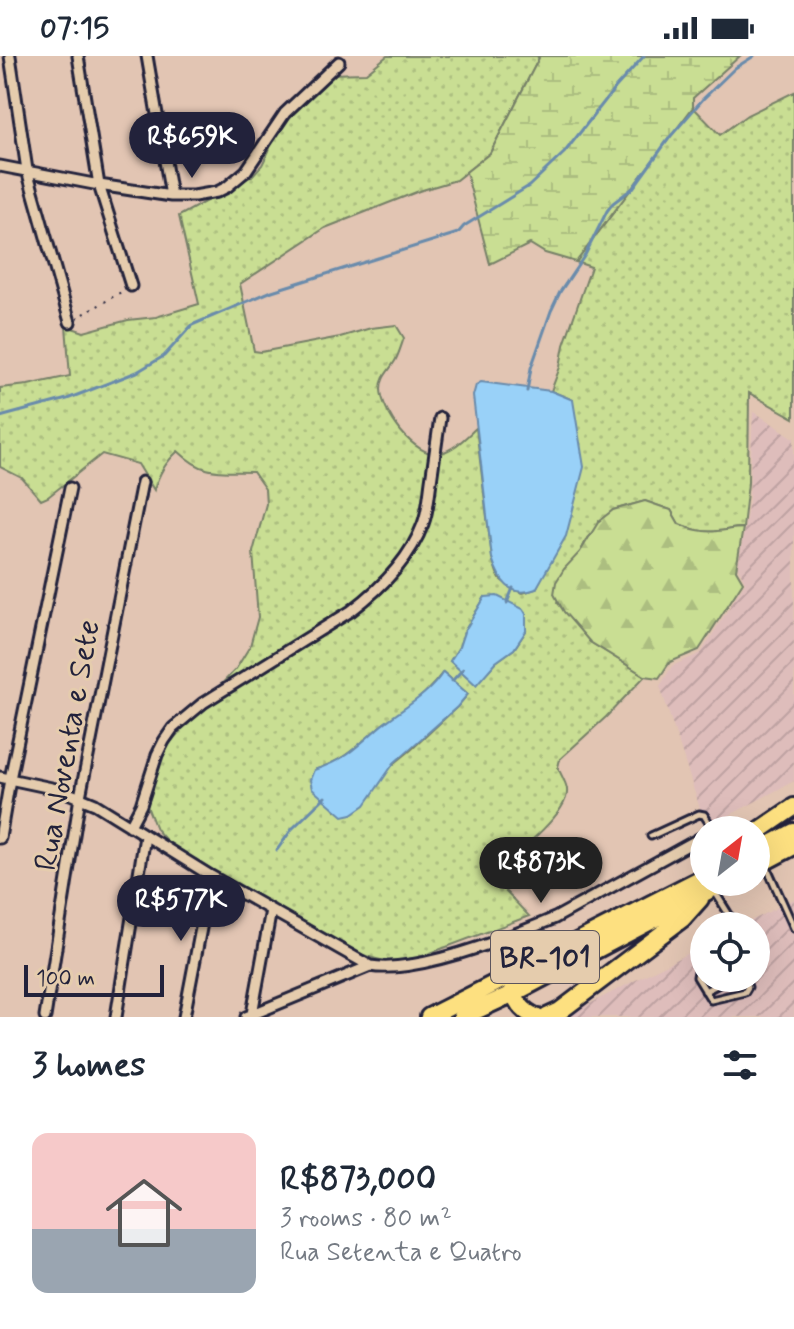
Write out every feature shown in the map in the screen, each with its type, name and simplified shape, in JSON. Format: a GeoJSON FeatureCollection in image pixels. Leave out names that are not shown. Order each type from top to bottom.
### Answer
{"type":"FeatureCollection","features":[{"type":"Feature","properties":{"kind":"highway"},"geometry":{"type":"LineString","coordinates":[[770,823],[794,807]]}},
{"type":"Feature","properties":{"kind":"highway"},"geometry":{"type":"LineString","coordinates":[[770,851],[794,832]]}},
{"type":"Feature","properties":{"kind":"highway"},"geometry":{"type":"LineString","coordinates":[[770,856],[794,846]]}},
{"type":"Feature","properties":{"kind":"highway","name":"BR-101"},"geometry":{"type":"LineString","coordinates":[[429,1017],[522,969],[690,891]]}},
{"type":"Feature","properties":{"kind":"highway","name":"BR-101"},"geometry":{"type":"LineString","coordinates":[[462,1017],[514,993],[690,893]]}},
{"type":"Feature","properties":{"kind":"highway"},"geometry":{"type":"LineString","coordinates":[[547,1017],[560,1011],[683,918],[699,896]]}},
{"type":"Feature","properties":{"kind":"highway"},"geometry":{"type":"LineString","coordinates":[[522,969],[514,983],[514,993],[520,1006],[536,1017]]}},
{"type":"Feature","properties":{"kind":"street"},"geometry":{"type":"LineString","coordinates":[[10,56],[27,170],[70,322]]}},
{"type":"Feature","properties":{"kind":"street"},"geometry":{"type":"LineString","coordinates":[[78,56],[99,185],[131,286]]}},
{"type":"Feature","properties":{"kind":"street"},"geometry":{"type":"LineString","coordinates":[[147,56],[171,196]]}},
{"type":"Feature","properties":{"kind":"street"},"geometry":{"type":"LineString","coordinates":[[0,166],[171,196],[217,192],[246,171],[285,113],[339,62]]}},
{"type":"Feature","properties":{"kind":"street"},"geometry":{"type":"LineString","coordinates":[[130,826],[141,805],[157,755],[173,728],[203,703],[351,611],[369,597],[399,564],[414,544],[423,524],[440,418]]}},
{"type":"Feature","properties":{"kind":"street","name":"Rua Noventa e Sete"},"geometry":{"type":"LineString","coordinates":[[45,1017],[80,797],[142,482]]}},
{"type":"Feature","properties":{"kind":"street"},"geometry":{"type":"LineString","coordinates":[[0,838],[5,778],[70,488]]}},
{"type":"Feature","properties":{"kind":"street"},"geometry":{"type":"LineString","coordinates":[[5,778],[80,797],[370,966],[392,968],[419,963],[530,928],[555,918],[690,844]]}},
{"type":"Feature","properties":{"kind":"street"},"geometry":{"type":"LineString","coordinates":[[116,1017],[145,836]]}},
{"type":"Feature","properties":{"kind":"street"},"geometry":{"type":"LineString","coordinates":[[184,1017],[211,876]]}},
{"type":"Feature","properties":{"kind":"street"},"geometry":{"type":"LineString","coordinates":[[249,1016],[271,910]]}},
{"type":"Feature","properties":{"kind":"street"},"geometry":{"type":"LineString","coordinates":[[249,1016],[370,966]]}},
{"type":"Feature","properties":{"kind":"lane"},"geometry":{"type":"LineString","coordinates":[[651,836],[690,818]]}},
{"type":"Feature","properties":{"kind":"lane"},"geometry":{"type":"LineString","coordinates":[[770,881],[794,928]]}},
{"type":"Feature","properties":{"kind":"lane"},"geometry":{"type":"LineString","coordinates":[[706,992],[713,1000],[745,992]]}},
{"type":"Feature","properties":{"kind":"path"},"geometry":{"type":"LineString","coordinates":[[70,322],[131,286]]}},
{"type":"Feature","properties":{"kind":"shaded area"},"geometry":{"type":"Polygon","coordinates":[[[753,411],[794,438],[794,781],[728,816],[702,816],[660,686],[672,666],[701,653],[745,582],[738,567],[749,500],[753,411]]]}},
{"type":"Feature","properties":{"kind":"shaded area"},"geometry":{"type":"Polygon","coordinates":[[[794,899],[794,1017],[564,1017],[690,952],[690,992],[770,992],[768,912],[794,899]]]}},
{"type":"Feature","properties":{"kind":"green space"},"geometry":{"type":"Polygon","coordinates":[[[387,56],[539,58],[490,153],[456,180],[419,191],[325,228],[240,284],[254,351],[396,325],[404,338],[381,385],[387,409],[401,432],[420,449],[430,453],[450,449],[476,428],[492,558],[500,579],[523,593],[536,589],[546,569],[573,400],[551,391],[591,267],[576,262],[693,107],[720,135],[747,115],[794,92],[794,418],[749,393],[748,483],[743,528],[693,529],[679,524],[671,510],[645,501],[613,510],[587,538],[557,602],[590,642],[645,676],[560,759],[558,767],[567,790],[559,811],[536,836],[491,874],[529,916],[417,958],[399,961],[375,959],[350,950],[170,845],[156,829],[147,806],[154,772],[170,743],[236,669],[250,646],[258,617],[253,552],[266,504],[265,489],[253,472],[222,472],[204,468],[178,451],[163,469],[154,490],[138,464],[102,454],[41,500],[22,478],[0,467],[0,388],[70,376],[66,326],[84,332],[128,320],[156,317],[199,304],[179,216],[252,176],[269,151],[276,127],[329,74],[366,73],[387,56]],[[485,597],[450,661],[476,684],[496,662],[514,649],[526,631],[485,597]],[[443,672],[414,702],[348,753],[314,770],[336,811],[411,750],[468,694],[443,672]]]}},
{"type":"Feature","properties":{"kind":"green space"},"geometry":{"type":"Polygon","coordinates":[[[537,56],[740,56],[693,98],[693,107],[576,262],[545,253],[530,244],[490,264],[466,172],[490,153],[539,58],[537,56]]]}},
{"type":"Feature","properties":{"kind":"green space"},"geometry":{"type":"Polygon","coordinates":[[[645,501],[671,510],[679,524],[693,529],[743,528],[736,570],[743,582],[699,650],[670,662],[659,678],[645,676],[590,642],[564,612],[554,594],[556,582],[564,569],[580,552],[599,521],[613,510],[645,501]]]}},
{"type":"Feature","properties":{"kind":"water"},"geometry":{"type":"Polygon","coordinates":[[[481,382],[551,391],[573,400],[584,467],[566,536],[536,589],[519,591],[507,586],[492,558],[473,396],[476,385],[481,382]]]}},
{"type":"Feature","properties":{"kind":"water"},"geometry":{"type":"Polygon","coordinates":[[[497,596],[523,609],[526,631],[514,649],[496,662],[476,685],[450,661],[485,597],[497,596]]]}},
{"type":"Feature","properties":{"kind":"water"},"geometry":{"type":"Polygon","coordinates":[[[443,672],[468,694],[394,763],[365,805],[343,816],[312,789],[310,780],[314,770],[333,763],[355,748],[421,696],[443,672]]]}},
{"type":"Feature","properties":{"kind":"waterway"},"geometry":{"type":"LineString","coordinates":[[0,417],[67,399],[137,372],[164,356],[192,325],[272,291],[458,233],[464,226],[529,186],[564,153],[644,56]]}},
{"type":"Feature","properties":{"kind":"waterway"},"geometry":{"type":"LineString","coordinates":[[527,391],[531,368],[551,311],[607,211],[633,188],[670,137],[703,99],[735,68],[754,56]]}},
{"type":"Feature","properties":{"kind":"waterway"},"geometry":{"type":"LineString","coordinates":[[507,603],[513,588]]}},
{"type":"Feature","properties":{"kind":"waterway"},"geometry":{"type":"LineString","coordinates":[[452,681],[463,669]]}},
{"type":"Feature","properties":{"kind":"waterway"},"geometry":{"type":"LineString","coordinates":[[277,850],[292,829],[325,797]]}}]}
